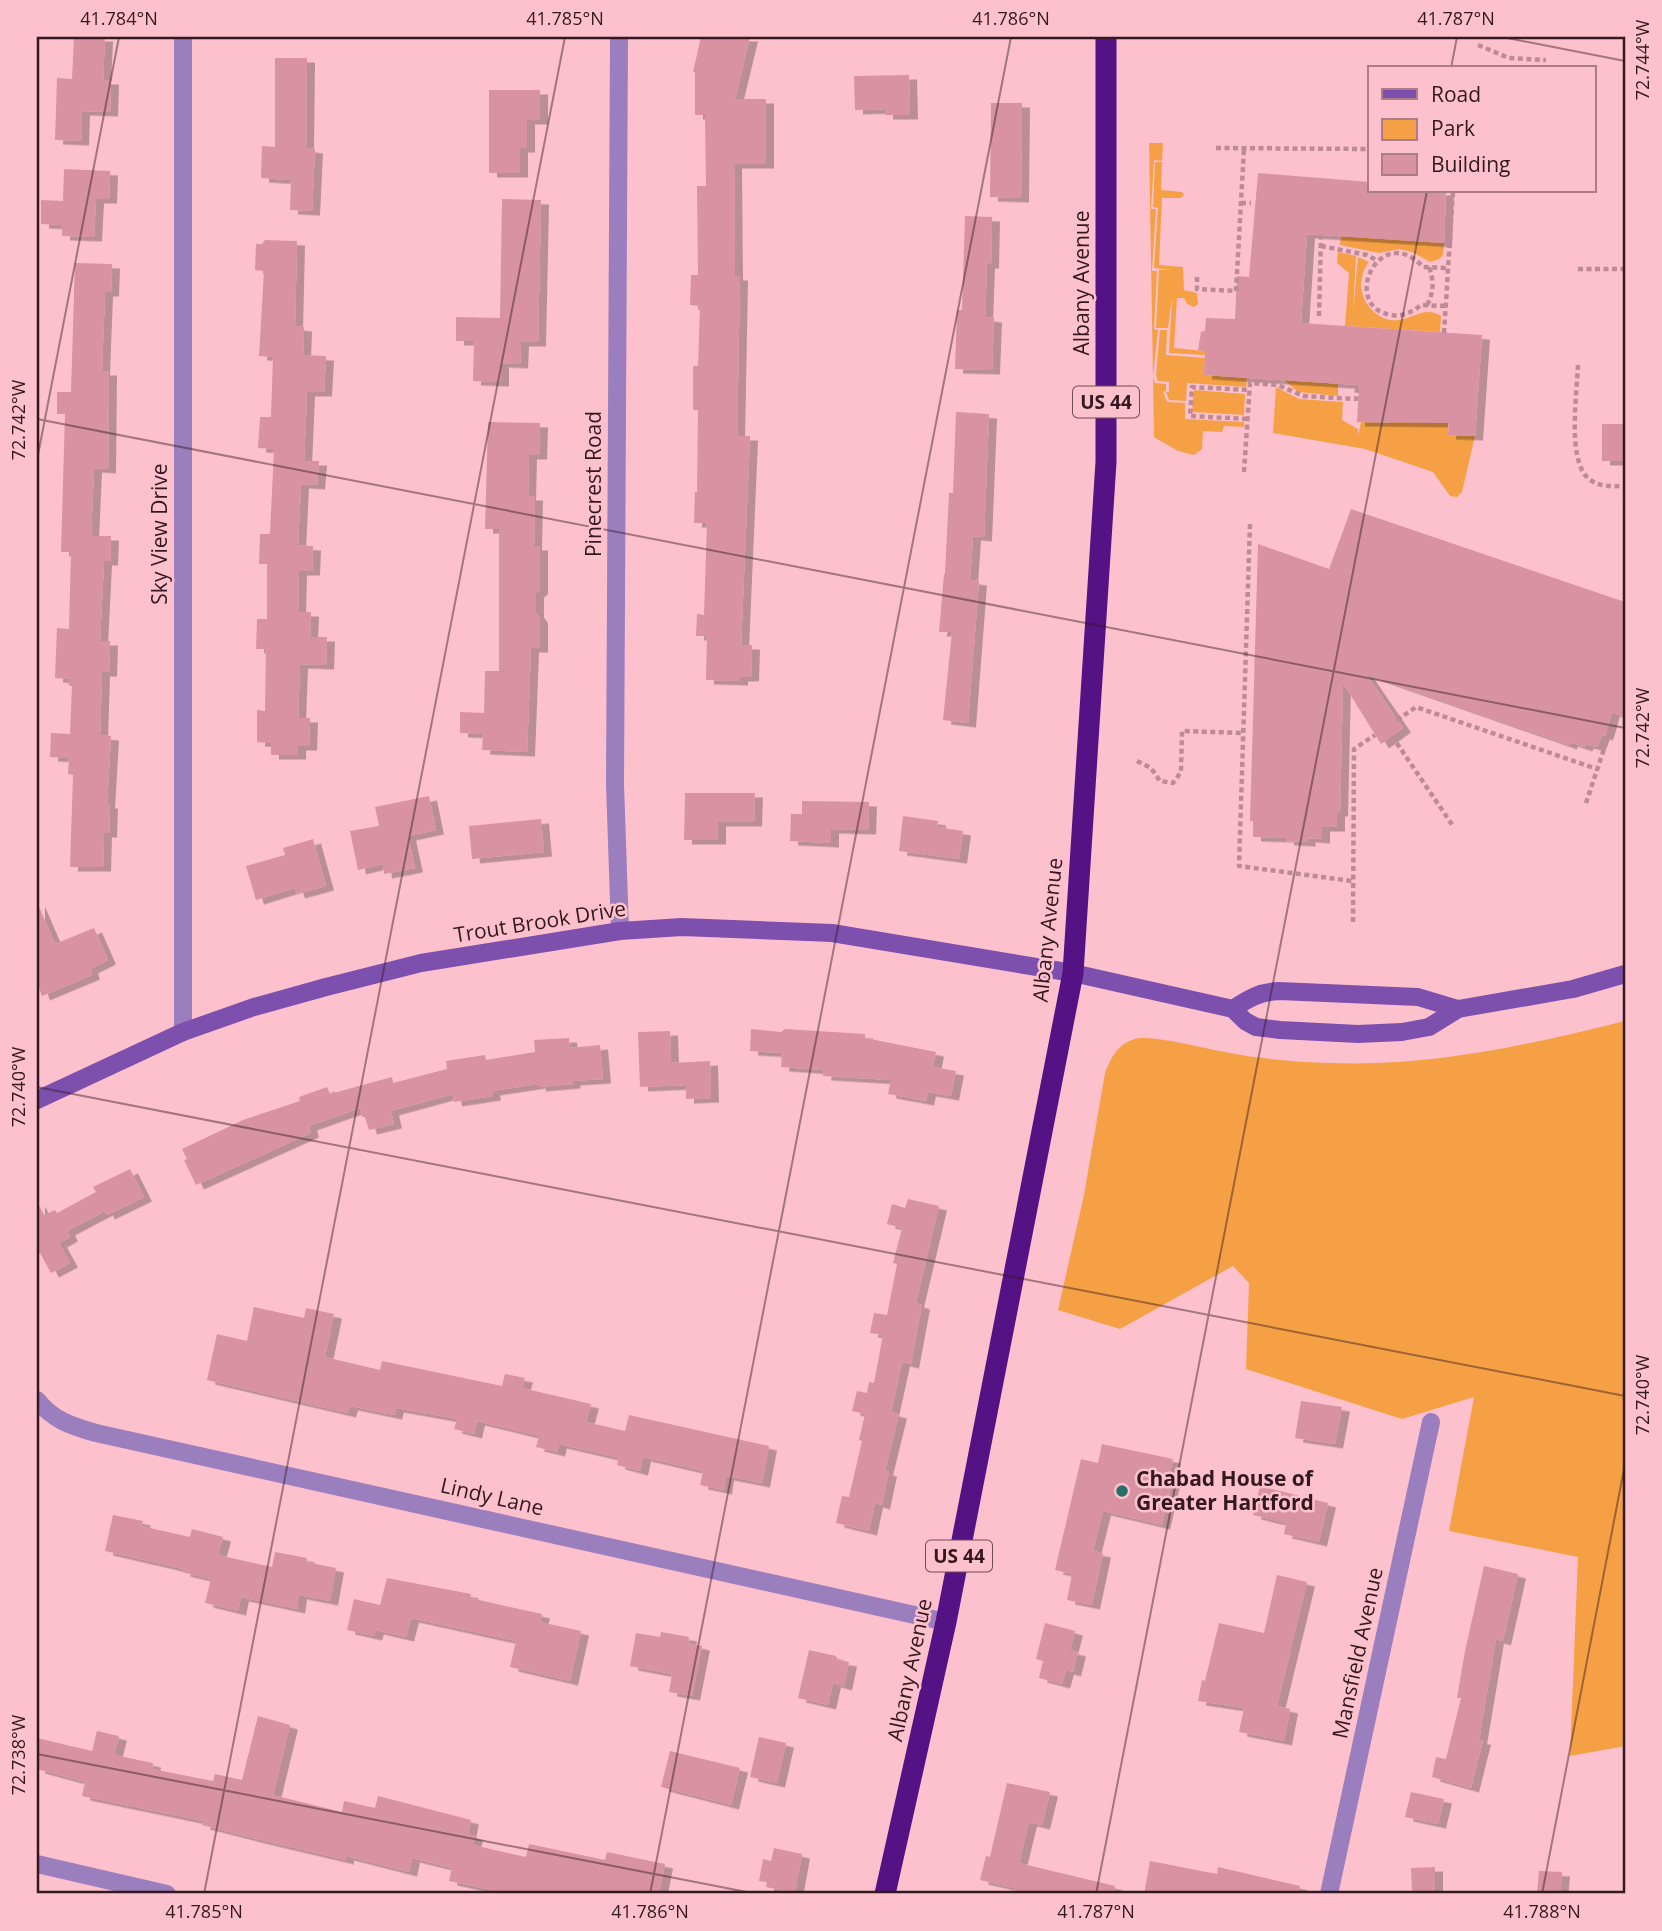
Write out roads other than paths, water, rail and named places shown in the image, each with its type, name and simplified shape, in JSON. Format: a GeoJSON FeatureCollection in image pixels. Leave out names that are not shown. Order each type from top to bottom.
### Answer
{"type":"FeatureCollection","features":[{"type":"Feature","properties":{"kind":"highway","name":"Albany Avenue"},"geometry":{"type":"LineString","coordinates":[[885,1894],[946,1622],[1073,974],[1106,462],[1106,37]]}},
{"type":"Feature","properties":{"kind":"main road","name":"Trout Brook Drive"},"geometry":{"type":"LineString","coordinates":[[37,1100],[183,1032],[290,997],[421,963],[620,931],[682,927],[832,933],[1073,974],[1233,1009]]}},
{"type":"Feature","properties":{"kind":"main road"},"geometry":{"type":"LineString","coordinates":[[1458,1009],[1418,997],[1279,991],[1263,992],[1233,1009],[1256,1027],[1280,1030],[1358,1034],[1418,1030],[1429,1027],[1458,1009],[1573,989],[1625,974]]}},
{"type":"Feature","properties":{"kind":"street","name":"Sky View Drive"},"geometry":{"type":"LineString","coordinates":[[183,37],[183,1032]]}},
{"type":"Feature","properties":{"kind":"street","name":"Pinecrest Road"},"geometry":{"type":"LineString","coordinates":[[619,37],[615,784],[620,931]]}},
{"type":"Feature","properties":{"kind":"street","name":"Lindy Lane"},"geometry":{"type":"LineString","coordinates":[[37,1400],[50,1415],[64,1423],[96,1433],[946,1622]]}},
{"type":"Feature","properties":{"kind":"street","name":"Mansfield Avenue"},"geometry":{"type":"LineString","coordinates":[[1329,1894],[1432,1422]]}},
{"type":"Feature","properties":{"kind":"street"},"geometry":{"type":"LineString","coordinates":[[37,1864],[167,1894]]}},
{"type":"Feature","properties":{"kind":"place","name":"Chabad House of Greater Hartford"},"geometry":{"type":"Point","coordinates":[1122,1491]}}]}
